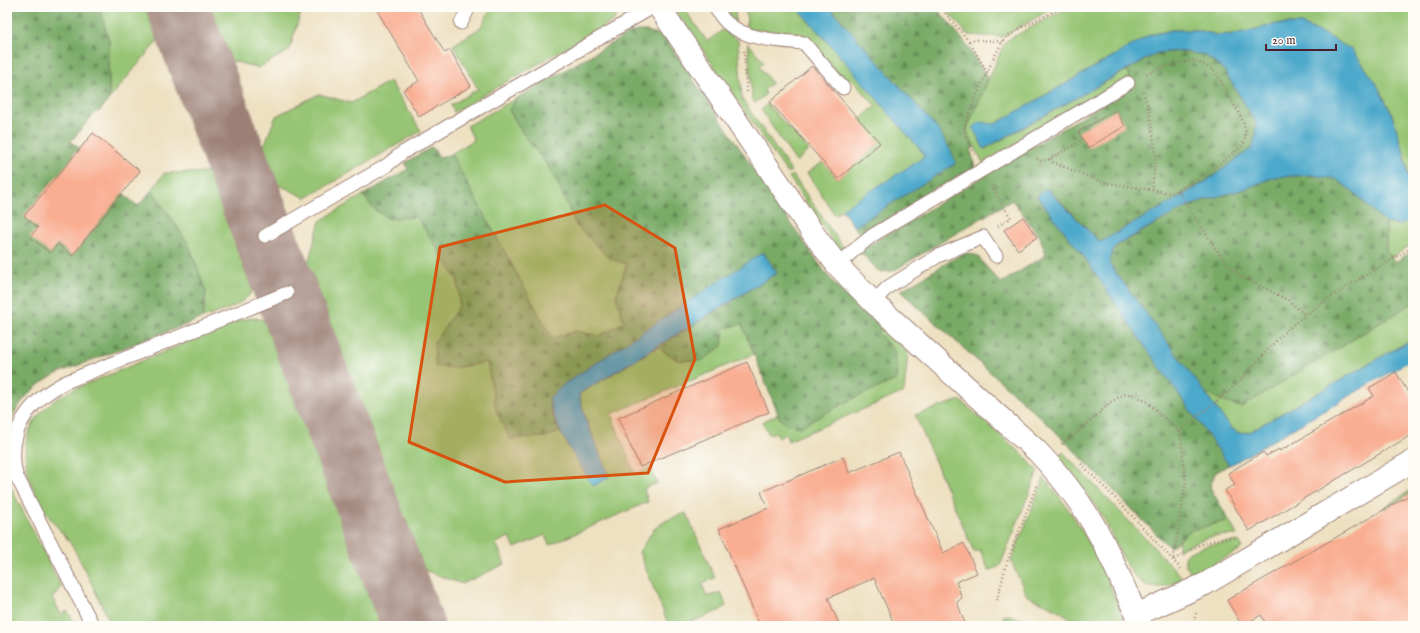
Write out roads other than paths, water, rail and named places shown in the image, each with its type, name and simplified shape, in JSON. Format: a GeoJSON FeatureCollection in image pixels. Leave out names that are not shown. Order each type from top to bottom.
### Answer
{"type":"FeatureCollection","features":[{"type":"Feature","properties":{"kind":"street"},"geometry":{"type":"LineString","coordinates":[[658,7],[815,236],[838,266],[873,302],[1048,462],[1074,495],[1110,555],[1138,620],[1193,589],[1205,584],[1413,461]]}},
{"type":"Feature","properties":{"kind":"lane"},"geometry":{"type":"LineString","coordinates":[[461,23],[469,7]]}},
{"type":"Feature","properties":{"kind":"lane"},"geometry":{"type":"LineString","coordinates":[[265,236],[386,166],[402,153],[653,7]]}},
{"type":"Feature","properties":{"kind":"lane"},"geometry":{"type":"LineString","coordinates":[[715,7],[728,24],[743,33],[769,40],[804,43],[843,88]]}},
{"type":"Feature","properties":{"kind":"lane"},"geometry":{"type":"LineString","coordinates":[[838,266],[853,251],[873,235],[982,169],[1132,82]]}},
{"type":"Feature","properties":{"kind":"lane"},"geometry":{"type":"LineString","coordinates":[[873,302],[888,287],[938,256],[983,237],[996,256]]}},
{"type":"Feature","properties":{"kind":"lane"},"geometry":{"type":"LineString","coordinates":[[92,626],[16,475],[13,462],[13,448],[16,434],[23,417],[32,405],[51,389],[287,293]]}},
{"type":"Feature","properties":{"kind":"water"},"geometry":{"type":"Polygon","coordinates":[[[796,7],[829,7],[936,127],[951,151],[956,163],[854,227],[842,209],[924,157],[924,154],[796,7]]]}},
{"type":"Feature","properties":{"kind":"water"},"geometry":{"type":"Polygon","coordinates":[[[1277,24],[1302,24],[1324,34],[1352,50],[1375,81],[1391,112],[1404,153],[1413,201],[1413,210],[1408,221],[1399,225],[1386,223],[1351,190],[1336,179],[1312,175],[1274,177],[1245,189],[1201,201],[1180,210],[1117,245],[1111,255],[1111,266],[1231,428],[1239,433],[1249,432],[1413,339],[1413,359],[1229,465],[1137,335],[1085,258],[1037,196],[1046,188],[1100,242],[1205,182],[1252,148],[1255,137],[1256,123],[1224,70],[1205,55],[1179,51],[1157,53],[984,149],[973,128],[980,122],[995,124],[1150,35],[1172,30],[1197,30],[1217,35],[1235,34],[1277,24]]]}},
{"type":"Feature","properties":{"kind":"water"},"geometry":{"type":"Polygon","coordinates":[[[763,252],[777,273],[579,394],[586,420],[609,477],[593,486],[561,433],[552,411],[549,398],[564,384],[763,252]]]}}]}
